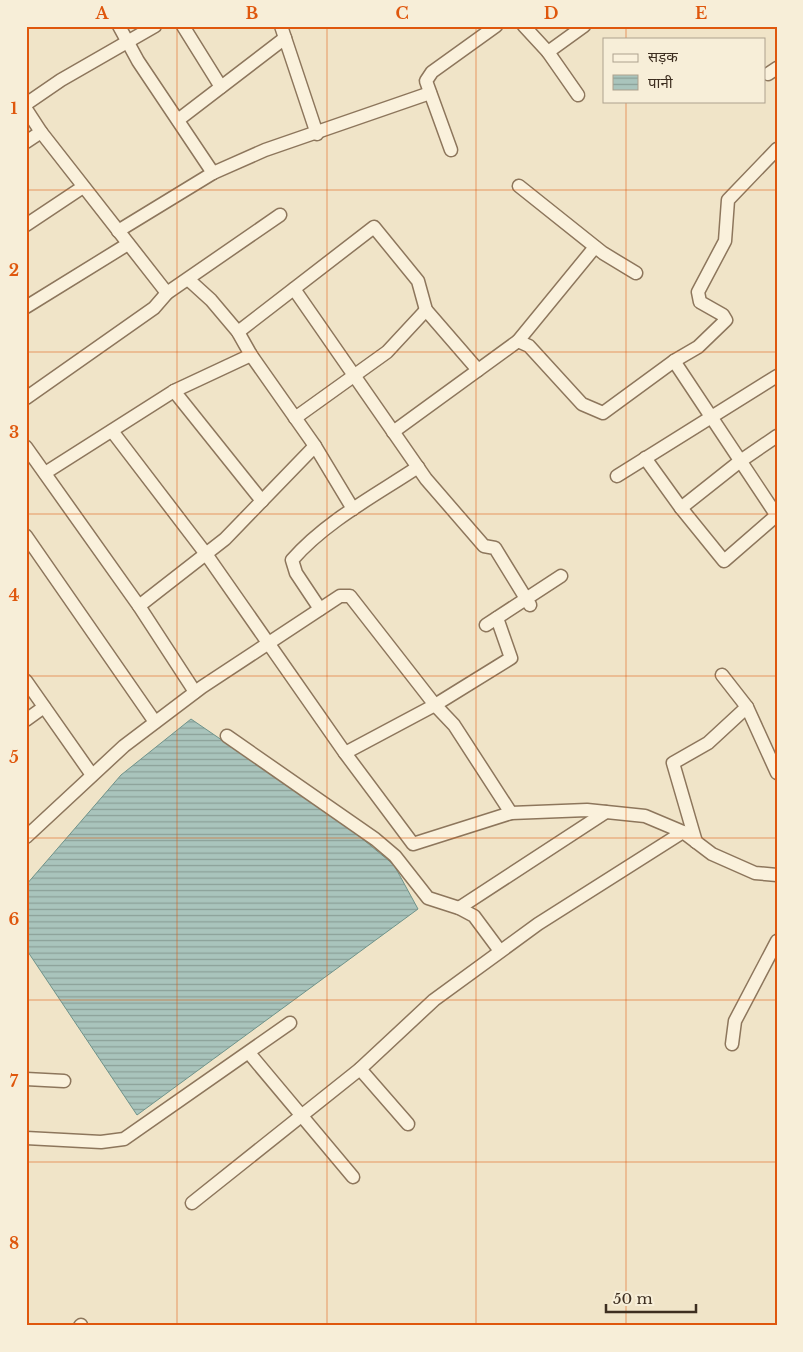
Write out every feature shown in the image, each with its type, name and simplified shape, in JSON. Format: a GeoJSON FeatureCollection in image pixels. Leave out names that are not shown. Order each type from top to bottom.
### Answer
{"type":"FeatureCollection","features":[{"type":"Feature","properties":{"kind":"street"},"geometry":{"type":"LineString","coordinates":[[119,26],[213,173]]}},
{"type":"Feature","properties":{"kind":"street"},"geometry":{"type":"LineString","coordinates":[[26,104],[61,80],[155,26]]}},
{"type":"Feature","properties":{"kind":"street"},"geometry":{"type":"LineString","coordinates":[[183,26],[221,87]]}},
{"type":"Feature","properties":{"kind":"street"},"geometry":{"type":"LineString","coordinates":[[450,150],[426,82],[432,72],[496,26]]}},
{"type":"Feature","properties":{"kind":"street"},"geometry":{"type":"LineString","coordinates":[[524,26],[548,52],[578,95]]}},
{"type":"Feature","properties":{"kind":"street"},"geometry":{"type":"LineString","coordinates":[[548,52],[584,26]]}},
{"type":"Feature","properties":{"kind":"street"},"geometry":{"type":"LineString","coordinates":[[178,120],[221,87],[283,32],[317,134]]}},
{"type":"Feature","properties":{"kind":"street"},"geometry":{"type":"LineString","coordinates":[[118,230],[213,173],[265,150],[317,134],[430,93]]}},
{"type":"Feature","properties":{"kind":"street"},"geometry":{"type":"LineString","coordinates":[[26,109],[83,187],[167,293]]}},
{"type":"Feature","properties":{"kind":"street"},"geometry":{"type":"LineString","coordinates":[[26,142],[41,132]]}},
{"type":"Feature","properties":{"kind":"street"},"geometry":{"type":"LineString","coordinates":[[518,341],[529,346],[582,404],[603,414],[674,361],[698,347],[726,320],[723,315],[700,302],[698,292],[725,241],[728,200],[777,149]]}},
{"type":"Feature","properties":{"kind":"street"},"geometry":{"type":"LineString","coordinates":[[519,186],[595,247],[636,273]]}},
{"type":"Feature","properties":{"kind":"street"},"geometry":{"type":"LineString","coordinates":[[26,225],[83,187]]}},
{"type":"Feature","properties":{"kind":"street"},"geometry":{"type":"LineString","coordinates":[[26,398],[154,308],[167,293],[189,280],[280,215]]}},
{"type":"Feature","properties":{"kind":"street"},"geometry":{"type":"LineString","coordinates":[[238,332],[374,226],[418,281],[426,310],[478,370]]}},
{"type":"Feature","properties":{"kind":"street"},"geometry":{"type":"LineString","coordinates":[[26,307],[128,244]]}},
{"type":"Feature","properties":{"kind":"street"},"geometry":{"type":"LineString","coordinates":[[393,432],[518,341],[595,247]]}},
{"type":"Feature","properties":{"kind":"street"},"geometry":{"type":"LineString","coordinates":[[189,280],[211,300],[238,332],[251,355],[314,446],[353,509]]}},
{"type":"Feature","properties":{"kind":"street"},"geometry":{"type":"LineString","coordinates":[[294,289],[418,467],[484,546],[495,548],[528,602]]}},
{"type":"Feature","properties":{"kind":"street"},"geometry":{"type":"LineString","coordinates":[[295,418],[387,352],[426,310]]}},
{"type":"Feature","properties":{"kind":"street"},"geometry":{"type":"LineString","coordinates":[[45,473],[174,390],[251,355]]}},
{"type":"Feature","properties":{"kind":"street"},"geometry":{"type":"LineString","coordinates":[[645,458],[681,508],[724,562],[777,515],[739,462],[674,361]]}},
{"type":"Feature","properties":{"kind":"street"},"geometry":{"type":"LineString","coordinates":[[617,476],[710,416],[777,376]]}},
{"type":"Feature","properties":{"kind":"street"},"geometry":{"type":"LineString","coordinates":[[174,390],[262,501]]}},
{"type":"Feature","properties":{"kind":"street"},"geometry":{"type":"LineString","coordinates":[[112,431],[206,554],[345,753],[413,844],[511,813],[587,810],[646,816],[683,832],[712,854],[755,873],[777,875]]}},
{"type":"Feature","properties":{"kind":"street"},"geometry":{"type":"LineString","coordinates":[[681,508],[739,462],[777,436]]}},
{"type":"Feature","properties":{"kind":"street"},"geometry":{"type":"LineString","coordinates":[[139,606],[225,539],[314,446]]}},
{"type":"Feature","properties":{"kind":"street"},"geometry":{"type":"LineString","coordinates":[[26,447],[139,606],[195,692]]}},
{"type":"Feature","properties":{"kind":"street"},"geometry":{"type":"LineString","coordinates":[[320,608],[296,573],[292,560],[301,550],[353,509],[418,467]]}},
{"type":"Feature","properties":{"kind":"street"},"geometry":{"type":"LineString","coordinates":[[26,536],[155,722]]}},
{"type":"Feature","properties":{"kind":"street"},"geometry":{"type":"LineString","coordinates":[[486,625],[528,602],[561,576]]}},
{"type":"Feature","properties":{"kind":"street"},"geometry":{"type":"LineString","coordinates":[[26,837],[92,774],[155,722],[195,692],[340,596],[350,596],[435,705],[454,725],[511,813]]}},
{"type":"Feature","properties":{"kind":"street"},"geometry":{"type":"LineString","coordinates":[[345,753],[435,705],[511,658],[498,618]]}},
{"type":"Feature","properties":{"kind":"street"},"geometry":{"type":"LineString","coordinates":[[722,674],[747,707],[777,773]]}},
{"type":"Feature","properties":{"kind":"street"},"geometry":{"type":"LineString","coordinates":[[26,681],[92,774]]}},
{"type":"Feature","properties":{"kind":"street"},"geometry":{"type":"LineString","coordinates":[[26,720],[44,707]]}},
{"type":"Feature","properties":{"kind":"street"},"geometry":{"type":"LineString","coordinates":[[696,842],[673,763],[708,743],[747,707]]}},
{"type":"Feature","properties":{"kind":"street"},"geometry":{"type":"LineString","coordinates":[[227,736],[375,839],[395,856],[428,898],[459,908],[474,916],[500,951]]}},
{"type":"Feature","properties":{"kind":"street"},"geometry":{"type":"LineString","coordinates":[[459,908],[606,812]]}},
{"type":"Feature","properties":{"kind":"street"},"geometry":{"type":"LineString","coordinates":[[192,1203],[360,1069],[434,1000],[500,951],[611,876],[683,832]]}},
{"type":"Feature","properties":{"kind":"street"},"geometry":{"type":"LineString","coordinates":[[732,1044],[735,1022],[777,942]]}},
{"type":"Feature","properties":{"kind":"street"},"geometry":{"type":"LineString","coordinates":[[26,1138],[101,1142],[124,1139],[290,1023]]}},
{"type":"Feature","properties":{"kind":"street"},"geometry":{"type":"LineString","coordinates":[[249,1053],[353,1177]]}},
{"type":"Feature","properties":{"kind":"street"},"geometry":{"type":"LineString","coordinates":[[360,1069],[408,1124]]}},
{"type":"Feature","properties":{"kind":"street"},"geometry":{"type":"LineString","coordinates":[[26,1079],[64,1081]]}},
{"type":"Feature","properties":{"kind":"water"},"geometry":{"type":"Polygon","coordinates":[[[191,719],[342,822],[394,865],[418,909],[137,1115],[26,949],[26,885],[121,775],[191,719]]]}}]}
